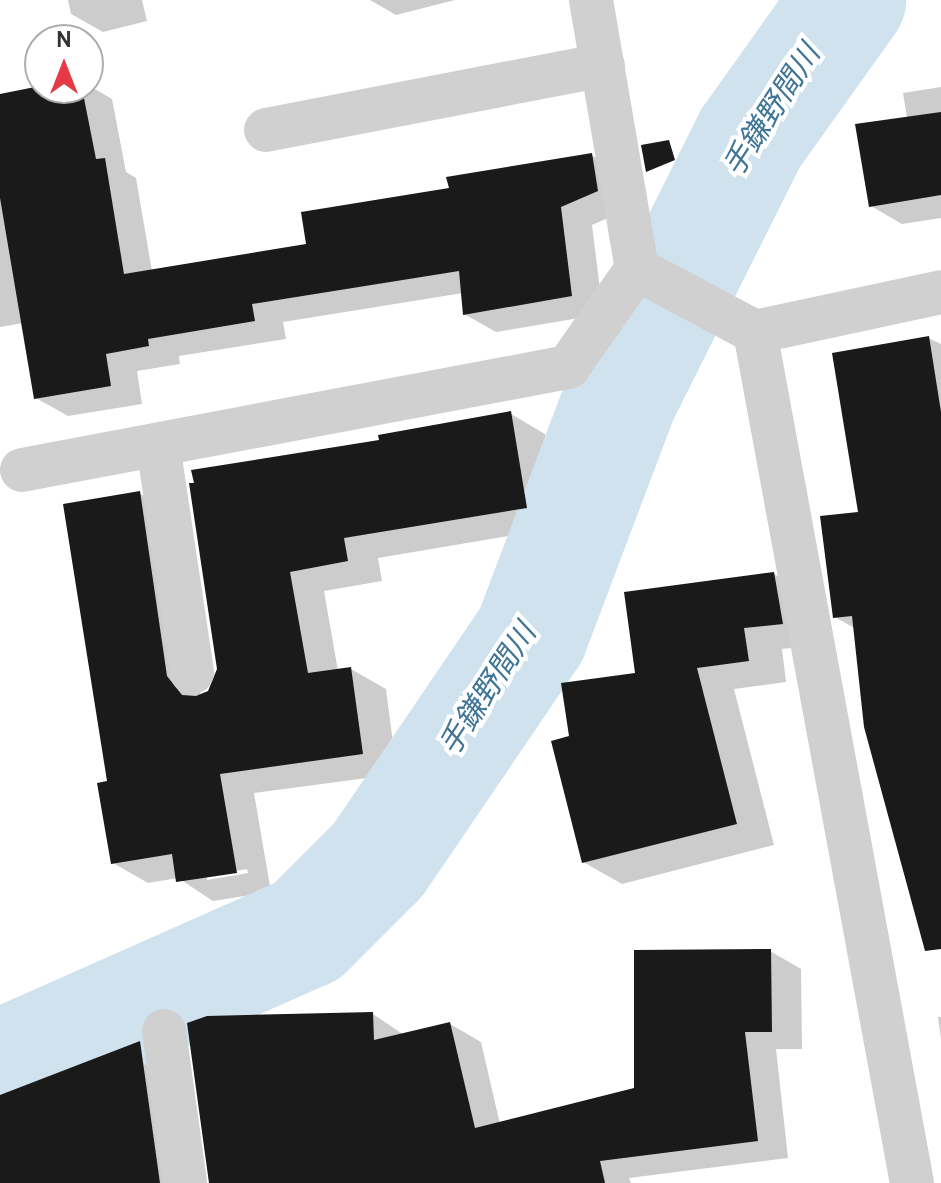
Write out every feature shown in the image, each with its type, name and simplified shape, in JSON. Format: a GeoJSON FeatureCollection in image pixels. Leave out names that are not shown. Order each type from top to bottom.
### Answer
{"type":"FeatureCollection","features":[{"type":"Feature","properties":{"kind":"street"},"geometry":{"type":"LineString","coordinates":[[22,470],[568,367],[637,269],[591,0]]}},
{"type":"Feature","properties":{"kind":"street"},"geometry":{"type":"LineString","coordinates":[[266,130],[603,65]]}},
{"type":"Feature","properties":{"kind":"street"},"geometry":{"type":"LineString","coordinates":[[637,269],[755,332],[941,292]]}},
{"type":"Feature","properties":{"kind":"street"},"geometry":{"type":"LineString","coordinates":[[755,332],[912,1183]]}},
{"type":"Feature","properties":{"kind":"street"},"geometry":{"type":"LineString","coordinates":[[158,445],[192,672]]}},
{"type":"Feature","properties":{"kind":"street"},"geometry":{"type":"LineString","coordinates":[[164,1031],[185,1183]]}},
{"type":"Feature","properties":{"kind":"building"},"geometry":{"type":"Polygon","coordinates":[[[24,89],[24,104],[85,104],[96,159],[105,158],[124,274],[306,244],[301,212],[449,188],[446,177],[592,153],[598,191],[561,207],[572,296],[463,315],[459,271],[252,304],[255,321],[148,339],[149,346],[106,354],[111,386],[34,399],[0,198],[0,94],[24,89]]]}},
{"type":"Feature","properties":{"kind":"building"},"geometry":{"type":"Polygon","coordinates":[[[941,112],[941,195],[869,207],[855,124],[941,112]]]}},
{"type":"Feature","properties":{"kind":"building"},"geometry":{"type":"Polygon","coordinates":[[[669,140],[675,160],[646,172],[641,145],[669,140]]]}},
{"type":"Feature","properties":{"kind":"building"},"geometry":{"type":"Polygon","coordinates":[[[929,336],[941,412],[941,949],[925,951],[864,727],[852,616],[833,618],[820,516],[858,512],[832,353],[929,336]]]}},
{"type":"Feature","properties":{"kind":"building"},"geometry":{"type":"Polygon","coordinates":[[[511,411],[527,508],[344,538],[348,561],[290,572],[308,673],[351,667],[363,754],[220,774],[237,873],[176,882],[172,854],[111,864],[97,783],[107,781],[63,504],[140,491],[167,676],[182,695],[196,696],[208,691],[217,669],[189,483],[194,483],[191,470],[379,440],[378,435],[511,411]]]}},
{"type":"Feature","properties":{"kind":"building"},"geometry":{"type":"Polygon","coordinates":[[[774,572],[783,624],[744,628],[749,661],[697,668],[737,824],[582,863],[551,741],[569,736],[561,683],[635,673],[624,592],[774,572]]]}},
{"type":"Feature","properties":{"kind":"building"},"geometry":{"type":"Polygon","coordinates":[[[771,949],[772,1032],[745,1032],[758,1141],[600,1161],[605,1183],[209,1183],[187,1023],[207,1016],[373,1012],[374,1040],[450,1022],[475,1128],[634,1088],[634,950],[771,949]]]}},
{"type":"Feature","properties":{"kind":"building"},"geometry":{"type":"Polygon","coordinates":[[[140,1041],[160,1183],[0,1183],[0,1095],[140,1041]]]}},
{"type":"Feature","properties":{"kind":"waterway","name":"手鎌野間川"},"geometry":{"type":"LineString","coordinates":[[0,1067],[307,931],[378,860],[531,635],[620,399],[750,139],[849,0]]}}]}
